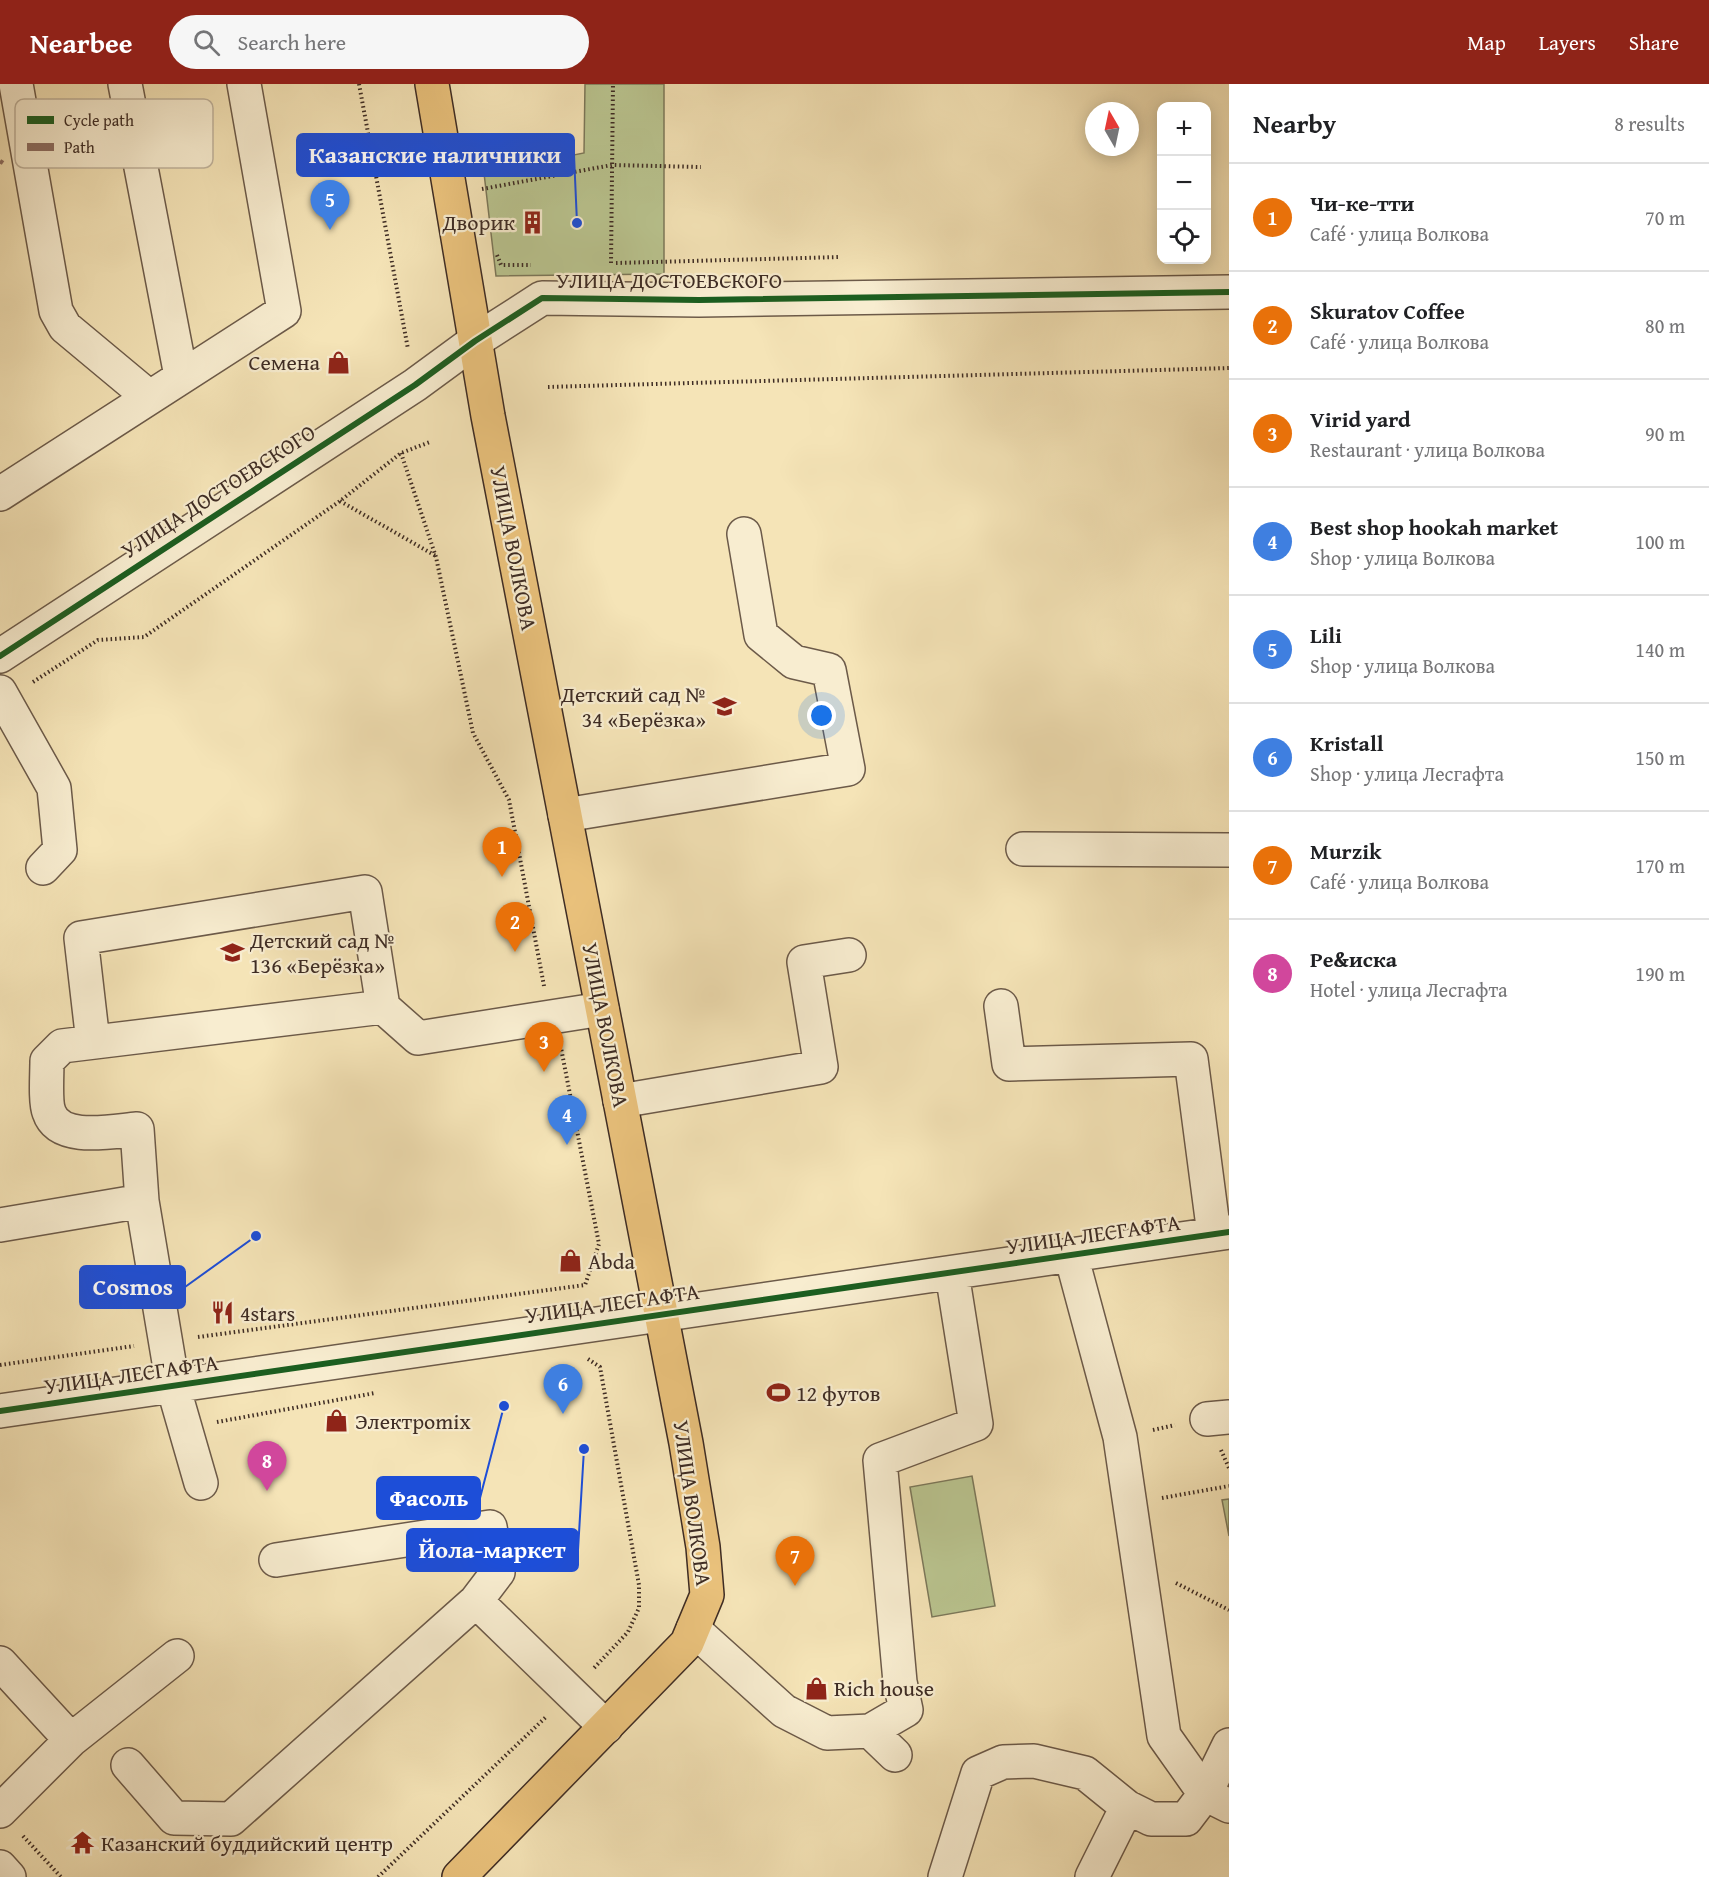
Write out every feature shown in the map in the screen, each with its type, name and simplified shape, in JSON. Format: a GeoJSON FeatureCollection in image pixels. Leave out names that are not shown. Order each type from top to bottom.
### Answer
{"type":"FeatureCollection","features":[{"type":"Feature","properties":{"kind":"main road","name":"УЛИЦА ВОЛКОВА"},"geometry":{"type":"LineString","coordinates":[[432,84],[475,341],[686,1443],[703,1547],[707,1595],[687,1643],[459,1877]]}},
{"type":"Feature","properties":{"kind":"street"},"geometry":{"type":"LineString","coordinates":[[16,84],[19,99]]}},
{"type":"Feature","properties":{"kind":"street"},"geometry":{"type":"LineString","coordinates":[[125,84],[128,99]]}},
{"type":"Feature","properties":{"kind":"street"},"geometry":{"type":"LineString","coordinates":[[0,494],[284,311],[244,84]]}},
{"type":"Feature","properties":{"kind":"street"},"geometry":{"type":"LineString","coordinates":[[31,168],[56,311],[65,327],[149,397]]}},
{"type":"Feature","properties":{"kind":"street"},"geometry":{"type":"LineString","coordinates":[[141,168],[181,376]]}},
{"type":"Feature","properties":{"kind":"street","name":"УЛИЦА ДОСТОЕВСКОГО"},"geometry":{"type":"LineString","coordinates":[[0,656],[415,385],[475,341],[542,298],[699,300],[1229,292]]}},
{"type":"Feature","properties":{"kind":"street"},"geometry":{"type":"LineString","coordinates":[[565,815],[848,769],[829,670],[794,662],[760,635],[744,534]]}},
{"type":"Feature","properties":{"kind":"street"},"geometry":{"type":"LineString","coordinates":[[2,696],[54,788],[60,850],[44,868]]}},
{"type":"Feature","properties":{"kind":"street"},"geometry":{"type":"LineString","coordinates":[[1023,849],[1229,850]]}},
{"type":"Feature","properties":{"kind":"street"},"geometry":{"type":"LineString","coordinates":[[93,1042],[81,938],[365,892],[383,1007],[418,1038],[602,1008]]}},
{"type":"Feature","properties":{"kind":"street"},"geometry":{"type":"LineString","coordinates":[[620,1101],[821,1067],[804,962],[849,955]]}},
{"type":"Feature","properties":{"kind":"street"},"geometry":{"type":"LineString","coordinates":[[1001,1006],[1009,1064],[1191,1059],[1221,1233]]}},
{"type":"Feature","properties":{"kind":"street"},"geometry":{"type":"LineString","coordinates":[[201,1483],[173,1386],[142,1201],[137,1129],[78,1133],[57,1125],[48,1112],[47,1061],[62,1046],[383,1007]]}},
{"type":"Feature","properties":{"kind":"street"},"geometry":{"type":"LineString","coordinates":[[0,1225],[142,1201]]}},
{"type":"Feature","properties":{"kind":"street","name":"УЛИЦА ЛЕСГАФТА"},"geometry":{"type":"LineString","coordinates":[[0,1411],[1221,1233]]}},
{"type":"Feature","properties":{"kind":"street"},"geometry":{"type":"LineString","coordinates":[[1071,1255],[1120,1437],[1164,1736],[1217,1800]]}},
{"type":"Feature","properties":{"kind":"street"},"geometry":{"type":"LineString","coordinates":[[693,1629],[784,1711],[827,1733],[870,1731],[906,1710],[900,1682],[880,1460],[976,1424],[952,1273]]}},
{"type":"Feature","properties":{"kind":"street"},"geometry":{"type":"LineString","coordinates":[[128,1765],[174,1818],[231,1819],[476,1600],[498,1572],[490,1527],[276,1560]]}},
{"type":"Feature","properties":{"kind":"street"},"geometry":{"type":"LineString","coordinates":[[476,1600],[606,1727]]}},
{"type":"Feature","properties":{"kind":"street"},"geometry":{"type":"LineString","coordinates":[[8,1820],[71,1740],[177,1656]]}},
{"type":"Feature","properties":{"kind":"street"},"geometry":{"type":"LineString","coordinates":[[0,1663],[71,1740]]}},
{"type":"Feature","properties":{"kind":"street"},"geometry":{"type":"LineString","coordinates":[[870,1731],[896,1755]]}},
{"type":"Feature","properties":{"kind":"street"},"geometry":{"type":"LineString","coordinates":[[945,1877],[978,1773],[1003,1762],[1034,1761],[1085,1773],[1127,1807],[1150,1819],[1186,1819],[1217,1800],[1229,1745]]}},
{"type":"Feature","properties":{"kind":"street"},"geometry":{"type":"LineString","coordinates":[[1092,1877],[1127,1807]]}},
{"type":"Feature","properties":{"kind":"street"},"geometry":{"type":"LineString","coordinates":[[0,1867],[9,1877]]}},
{"type":"Feature","properties":{"kind":"path"},"geometry":{"type":"LineString","coordinates":[[359,84],[409,354]]}},
{"type":"Feature","properties":{"kind":"path"},"geometry":{"type":"LineString","coordinates":[[611,263],[613,84]]}},
{"type":"Feature","properties":{"kind":"path"},"geometry":{"type":"LineString","coordinates":[[473,191],[612,165],[701,166]]}},
{"type":"Feature","properties":{"kind":"path"},"geometry":{"type":"LineString","coordinates":[[600,263],[840,257]]}},
{"type":"Feature","properties":{"kind":"path"},"geometry":{"type":"LineString","coordinates":[[501,266],[540,265]]}},
{"type":"Feature","properties":{"kind":"path"},"geometry":{"type":"LineString","coordinates":[[548,387],[1229,368]]}},
{"type":"Feature","properties":{"kind":"path"},"geometry":{"type":"LineString","coordinates":[[2,696],[98,640],[144,638],[340,501],[401,453],[430,442]]}},
{"type":"Feature","properties":{"kind":"path"},"geometry":{"type":"LineString","coordinates":[[0,1365],[585,1285],[599,1244],[554,1016],[545,988],[509,800],[473,733],[436,557],[401,453]]}},
{"type":"Feature","properties":{"kind":"path"},"geometry":{"type":"LineString","coordinates":[[340,501],[436,557]]}},
{"type":"Feature","properties":{"kind":"path"},"geometry":{"type":"LineString","coordinates":[[1120,1437],[1218,1418]]}},
{"type":"Feature","properties":{"kind":"path"},"geometry":{"type":"LineString","coordinates":[[1129,1503],[1229,1486]]}},
{"type":"Feature","properties":{"kind":"path"},"geometry":{"type":"LineString","coordinates":[[1138,1564],[1229,1610]]}},
{"type":"Feature","properties":{"kind":"path"},"geometry":{"type":"LineString","coordinates":[[8,1820],[61,1877]]}},
{"type":"Feature","properties":{"kind":"green space"},"geometry":{"type":"Polygon","coordinates":[[[585,84],[664,84],[664,274],[496,276],[484,173],[584,153],[585,84]]]}},
{"type":"Feature","properties":{"kind":"green space"},"geometry":{"type":"Polygon","coordinates":[[[972,1476],[995,1606],[932,1617],[910,1487],[972,1476]]]}},
{"type":"Feature","properties":{"kind":"green space"},"geometry":{"type":"Polygon","coordinates":[[[1229,1499],[1229,1536],[1222,1500],[1229,1499]]]}},
{"type":"Feature","properties":{"kind":"cycle path"},"geometry":{"type":"LineString","coordinates":[[0,656],[415,385],[475,341],[542,298],[699,300],[1229,292]]}},
{"type":"Feature","properties":{"kind":"cycle path"},"geometry":{"type":"LineString","coordinates":[[0,1411],[1229,1232]]}},
{"type":"Feature","properties":{"kind":"place","name":"Дворик"},"geometry":{"type":"Point","coordinates":[533,222]}},
{"type":"Feature","properties":{"kind":"place","name":"Казанские наличники"},"geometry":{"type":"Point","coordinates":[577,223]}},
{"type":"Feature","properties":{"kind":"place","name":"Lili"},"geometry":{"type":"Point","coordinates":[330,230]}},
{"type":"Feature","properties":{"kind":"place","name":"Семена"},"geometry":{"type":"Point","coordinates":[338,362]}},
{"type":"Feature","properties":{"kind":"place","name":"Детский сад № 34 «Берёзка»"},"geometry":{"type":"Point","coordinates":[724,707]}},
{"type":"Feature","properties":{"kind":"place","name":"Чи-ке-тти"},"geometry":{"type":"Point","coordinates":[502,877]}},
{"type":"Feature","properties":{"kind":"place","name":"Skuratov Coffee"},"geometry":{"type":"Point","coordinates":[515,952]}},
{"type":"Feature","properties":{"kind":"place","name":"Детский сад № 136 «Берёзка»"},"geometry":{"type":"Point","coordinates":[232,953]}},
{"type":"Feature","properties":{"kind":"place","name":"Virid yard"},"geometry":{"type":"Point","coordinates":[544,1072]}},
{"type":"Feature","properties":{"kind":"place","name":"Best shop hookah market"},"geometry":{"type":"Point","coordinates":[567,1145]}},
{"type":"Feature","properties":{"kind":"place","name":"Cosmos"},"geometry":{"type":"Point","coordinates":[256,1236]}},
{"type":"Feature","properties":{"kind":"place","name":"Abda"},"geometry":{"type":"Point","coordinates":[570,1261]}},
{"type":"Feature","properties":{"kind":"place","name":"4stars"},"geometry":{"type":"Point","coordinates":[222,1313]}},
{"type":"Feature","properties":{"kind":"place","name":"12 футов"},"geometry":{"type":"Point","coordinates":[778,1393]}},
{"type":"Feature","properties":{"kind":"place","name":"Фасоль"},"geometry":{"type":"Point","coordinates":[504,1406]}},
{"type":"Feature","properties":{"kind":"place","name":"Kristall"},"geometry":{"type":"Point","coordinates":[563,1414]}},
{"type":"Feature","properties":{"kind":"place","name":"Электроmix"},"geometry":{"type":"Point","coordinates":[337,1421]}},
{"type":"Feature","properties":{"kind":"place","name":"Йола-маркет"},"geometry":{"type":"Point","coordinates":[584,1449]}},
{"type":"Feature","properties":{"kind":"place","name":"Ре&иска"},"geometry":{"type":"Point","coordinates":[267,1491]}},
{"type":"Feature","properties":{"kind":"place","name":"Murzik"},"geometry":{"type":"Point","coordinates":[795,1586]}},
{"type":"Feature","properties":{"kind":"place","name":"Rich house"},"geometry":{"type":"Point","coordinates":[816,1688]}},
{"type":"Feature","properties":{"kind":"place","name":"Казанский буддийский центр"},"geometry":{"type":"Point","coordinates":[83,1843]}}]}
